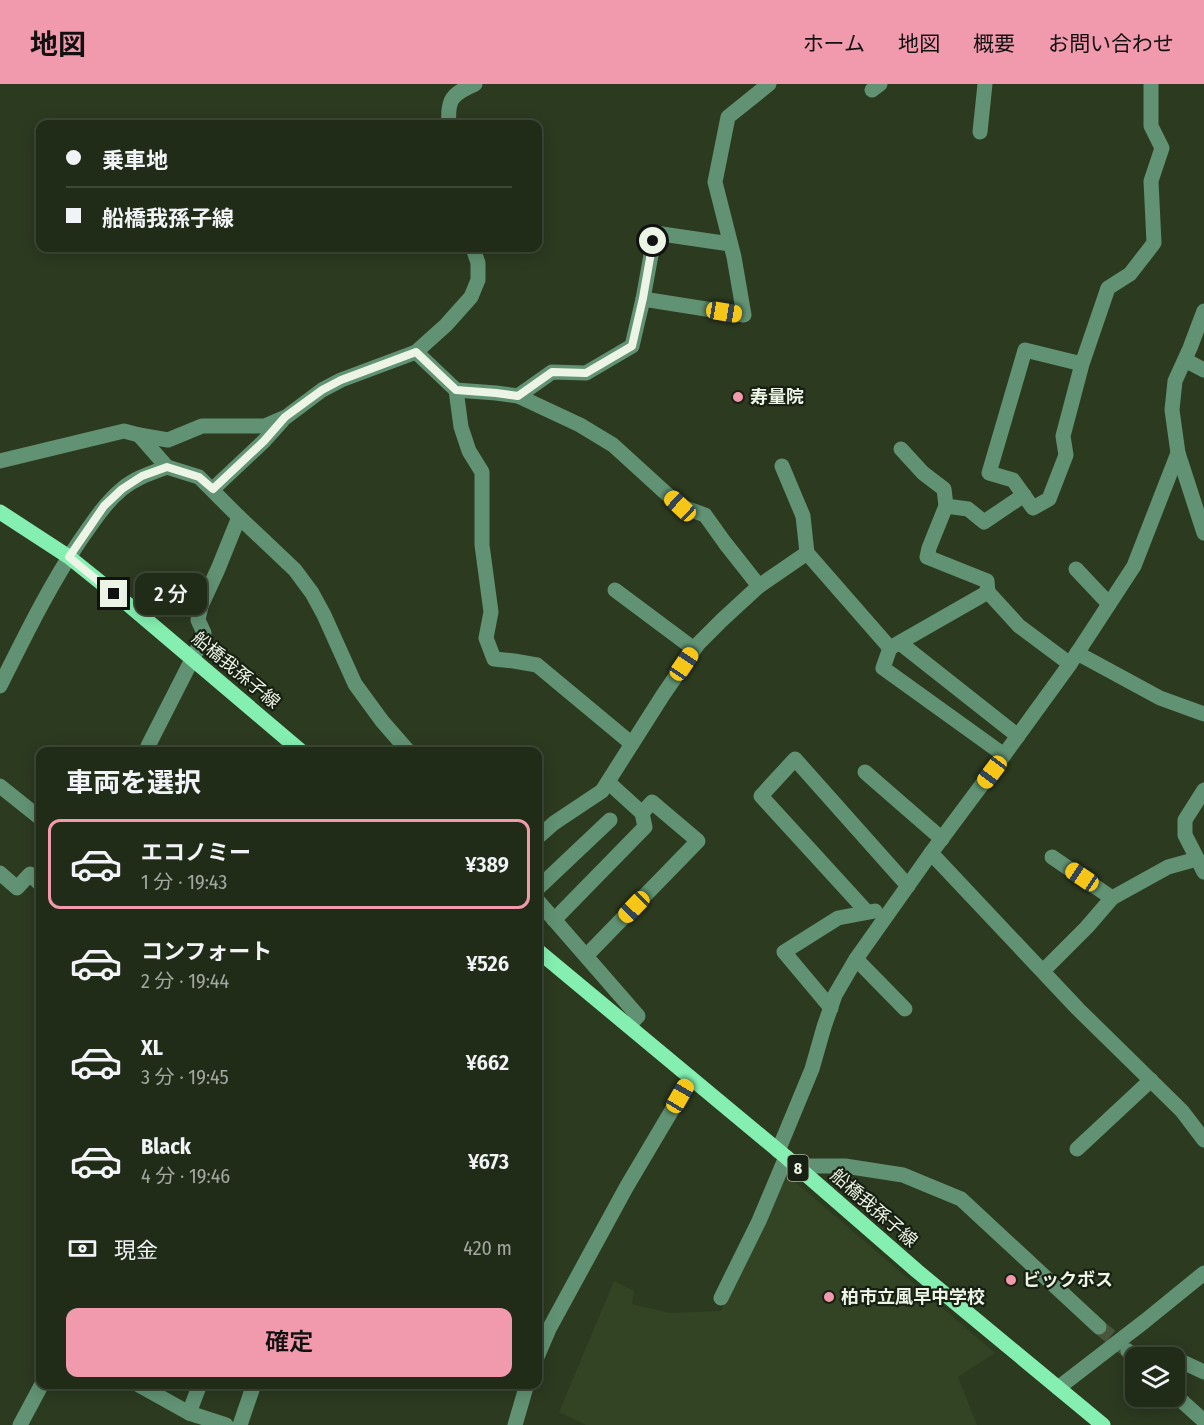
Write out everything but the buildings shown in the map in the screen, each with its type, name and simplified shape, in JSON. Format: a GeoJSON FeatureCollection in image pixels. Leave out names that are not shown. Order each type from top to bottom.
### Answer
{"type":"FeatureCollection","features":[{"type":"Feature","properties":{"kind":"main road","name":"船橋我孫子線"},"geometry":{"type":"LineString","coordinates":[[0,512],[69,557],[296,747]]}},
{"type":"Feature","properties":{"kind":"main road","name":"船橋我孫子線"},"geometry":{"type":"LineString","coordinates":[[542,954],[787,1158],[1099,1424]]}},
{"type":"Feature","properties":{"kind":"street"},"geometry":{"type":"LineString","coordinates":[[449,120],[449,107],[454,95],[475,84]]}},
{"type":"Feature","properties":{"kind":"street"},"geometry":{"type":"LineString","coordinates":[[643,298],[744,315],[715,182],[728,117],[769,84]]}},
{"type":"Feature","properties":{"kind":"street"},"geometry":{"type":"LineString","coordinates":[[980,132],[986,84]]}},
{"type":"Feature","properties":{"kind":"street"},"geometry":{"type":"LineString","coordinates":[[1082,364],[1025,350],[989,473],[1013,480],[1033,508],[1049,499],[1066,455],[1063,436],[1082,364],[1108,288],[1130,274],[1154,243],[1151,181],[1161,148],[1151,126],[1151,84]]}},
{"type":"Feature","properties":{"kind":"street"},"geometry":{"type":"LineString","coordinates":[[518,396],[552,372],[586,373],[632,346],[655,233],[730,244]]}},
{"type":"Feature","properties":{"kind":"street"},"geometry":{"type":"LineString","coordinates":[[0,460],[124,430],[168,440],[202,426],[265,426],[285,417],[322,390],[341,380],[416,352],[446,325],[471,297],[478,280],[478,262],[475,252]]}},
{"type":"Feature","properties":{"kind":"street"},"geometry":{"type":"LineString","coordinates":[[1204,310],[1175,381],[1172,410],[1178,453],[1204,533]]}},
{"type":"Feature","properties":{"kind":"street"},"geometry":{"type":"LineString","coordinates":[[416,352],[456,390],[461,427],[469,450],[482,472],[482,545],[491,612],[486,638],[494,659],[537,665],[632,744]]}},
{"type":"Feature","properties":{"kind":"street"},"geometry":{"type":"LineString","coordinates":[[1185,360],[1204,370]]}},
{"type":"Feature","properties":{"kind":"street"},"geometry":{"type":"LineString","coordinates":[[456,390],[518,396],[580,425],[614,445],[680,506],[705,515],[759,586]]}},
{"type":"Feature","properties":{"kind":"street"},"geometry":{"type":"LineString","coordinates":[[213,489],[264,441],[285,417]]}},
{"type":"Feature","properties":{"kind":"street"},"geometry":{"type":"LineString","coordinates":[[139,435],[167,467],[199,477],[213,489],[295,570],[324,615],[355,684],[405,747]]}},
{"type":"Feature","properties":{"kind":"street"},"geometry":{"type":"LineString","coordinates":[[901,449],[923,473],[944,489],[946,506],[927,556],[987,582],[988,592],[1019,626],[1074,658],[1160,698],[1204,714]]}},
{"type":"Feature","properties":{"kind":"street"},"geometry":{"type":"LineString","coordinates":[[721,1298],[787,1158],[835,995],[856,959],[931,853],[1074,658],[1134,566],[1178,453]]}},
{"type":"Feature","properties":{"kind":"street"},"geometry":{"type":"LineString","coordinates":[[782,466],[803,516],[807,553],[895,646],[1018,736]]}},
{"type":"Feature","properties":{"kind":"street"},"geometry":{"type":"LineString","coordinates":[[0,686],[69,557],[104,506],[122,489],[142,476],[167,467]]}},
{"type":"Feature","properties":{"kind":"street"},"geometry":{"type":"LineString","coordinates":[[946,506],[968,509],[984,522],[1024,495]]}},
{"type":"Feature","properties":{"kind":"street"},"geometry":{"type":"LineString","coordinates":[[148,747],[203,638],[204,633],[198,620],[201,606],[239,517]]}},
{"type":"Feature","properties":{"kind":"street"},"geometry":{"type":"LineString","coordinates":[[542,834],[602,791],[694,649],[759,586],[807,553]]}},
{"type":"Feature","properties":{"kind":"street"},"geometry":{"type":"LineString","coordinates":[[1076,569],[1109,604]]}},
{"type":"Feature","properties":{"kind":"street"},"geometry":{"type":"LineString","coordinates":[[615,590],[694,649]]}},
{"type":"Feature","properties":{"kind":"street"},"geometry":{"type":"LineString","coordinates":[[988,592],[895,646],[883,668],[1004,755]]}},
{"type":"Feature","properties":{"kind":"street"},"geometry":{"type":"LineString","coordinates":[[867,912],[761,796],[795,759],[908,886]]}},
{"type":"Feature","properties":{"kind":"street"},"geometry":{"type":"LineString","coordinates":[[865,772],[942,839]]}},
{"type":"Feature","properties":{"kind":"street"},"geometry":{"type":"LineString","coordinates":[[554,920],[645,827],[642,813],[608,782]]}},
{"type":"Feature","properties":{"kind":"street"},"geometry":{"type":"LineString","coordinates":[[0,786],[36,815]]}},
{"type":"Feature","properties":{"kind":"street"},"geometry":{"type":"LineString","coordinates":[[1043,971],[1087,927],[1112,897],[1168,867],[1201,865],[1185,835],[1185,820],[1204,790]]}},
{"type":"Feature","properties":{"kind":"street"},"geometry":{"type":"LineString","coordinates":[[586,956],[698,841],[652,802],[642,813]]}},
{"type":"Feature","properties":{"kind":"street"},"geometry":{"type":"LineString","coordinates":[[542,884],[610,819]]}},
{"type":"Feature","properties":{"kind":"street"},"geometry":{"type":"LineString","coordinates":[[931,853],[1078,1009],[1182,1111],[1204,1140]]}},
{"type":"Feature","properties":{"kind":"street"},"geometry":{"type":"LineString","coordinates":[[1052,857],[1112,897]]}},
{"type":"Feature","properties":{"kind":"street"},"geometry":{"type":"LineString","coordinates":[[0,873],[16,888],[30,874],[36,880]]}},
{"type":"Feature","properties":{"kind":"street"},"geometry":{"type":"LineString","coordinates":[[542,906],[638,1016],[629,1026]]}},
{"type":"Feature","properties":{"kind":"street"},"geometry":{"type":"LineString","coordinates":[[831,1008],[784,952],[838,918],[893,907]]}},
{"type":"Feature","properties":{"kind":"street"},"geometry":{"type":"LineString","coordinates":[[856,959],[905,1009]]}},
{"type":"Feature","properties":{"kind":"street"},"geometry":{"type":"LineString","coordinates":[[542,1345],[622,1196],[691,1078]]}},
{"type":"Feature","properties":{"kind":"street"},"geometry":{"type":"LineString","coordinates":[[1077,1149],[1151,1080]]}},
{"type":"Feature","properties":{"kind":"street"},"geometry":{"type":"LineString","coordinates":[[787,1158],[903,1175],[961,1199],[1099,1327]]}},
{"type":"Feature","properties":{"kind":"street"},"geometry":{"type":"LineString","coordinates":[[1058,1388],[1204,1273]]}},
{"type":"Feature","properties":{"kind":"street"},"geometry":{"type":"LineString","coordinates":[[1185,1363],[1204,1372]]}},
{"type":"Feature","properties":{"kind":"street"},"geometry":{"type":"LineString","coordinates":[[20,1425],[39,1389]]}},
{"type":"Feature","properties":{"kind":"street"},"geometry":{"type":"LineString","coordinates":[[146,1389],[189,1413],[226,1425]]}},
{"type":"Feature","properties":{"kind":"street"},"geometry":{"type":"LineString","coordinates":[[189,1413],[198,1389]]}},
{"type":"Feature","properties":{"kind":"street"},"geometry":{"type":"LineString","coordinates":[[240,1425],[252,1389]]}},
{"type":"Feature","properties":{"kind":"street"},"geometry":{"type":"LineString","coordinates":[[515,1425],[526,1389]]}},
{"type":"Feature","properties":{"kind":"street"},"geometry":{"type":"LineString","coordinates":[[1185,1404],[1204,1421]]}},
{"type":"Feature","properties":{"kind":"shaded area","name":"柏市立風早中学校"},"geometry":{"type":"Polygon","coordinates":[[[787,1175],[995,1353],[958,1377],[977,1425],[586,1425],[559,1412],[614,1281],[634,1291],[632,1304],[670,1313],[721,1311],[787,1175]]]}},
{"type":"Feature","properties":{"kind":"tunnel"},"geometry":{"type":"LineString","coordinates":[[1099,1327],[1125,1348]]}},
{"type":"Feature","properties":{"kind":"place","name":"寿量院"},"geometry":{"type":"Point","coordinates":[738,397]}},
{"type":"Feature","properties":{"kind":"place","name":"ビックボス"},"geometry":{"type":"Point","coordinates":[1011,1280]}},
{"type":"Feature","properties":{"kind":"place","name":"柏市立風早中学校"},"geometry":{"type":"Point","coordinates":[829,1297]}},
{"type":"Feature","properties":{"kind":"route"},"geometry":{"type":"LineString","coordinates":[[114,594],[69,557],[104,506],[122,489],[142,476],[167,467],[199,477],[213,489],[264,441],[285,417],[322,390],[341,380],[416,352],[456,390],[470,392],[518,396],[552,372],[586,373],[632,346],[653,241]]}}]}
